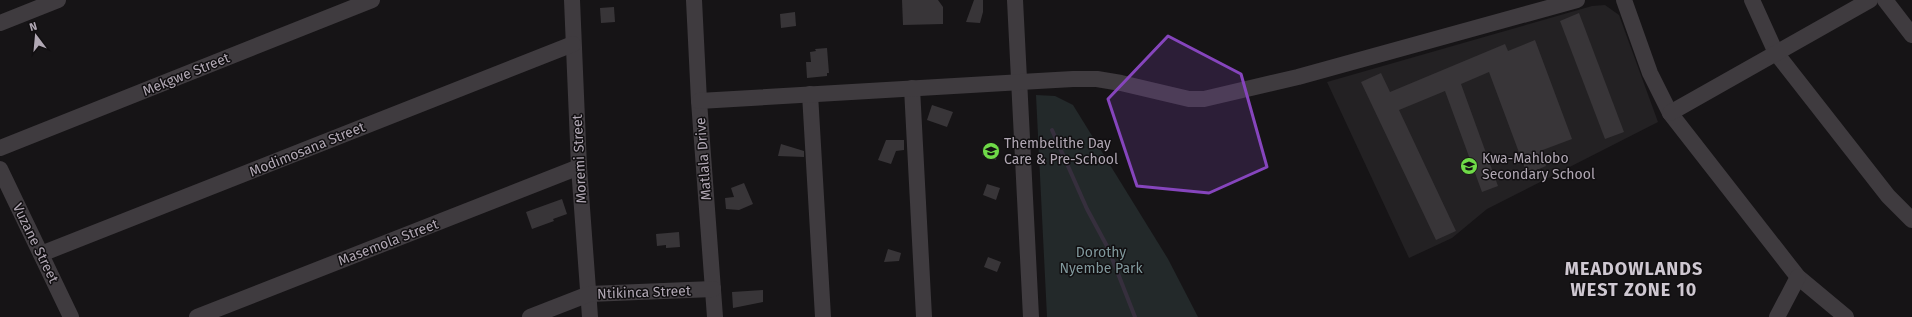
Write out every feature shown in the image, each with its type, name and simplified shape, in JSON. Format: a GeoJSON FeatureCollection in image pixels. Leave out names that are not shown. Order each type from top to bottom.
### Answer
{"type":"FeatureCollection","features":[{"type":"Feature","properties":{"kind":"street"},"geometry":{"type":"LineString","coordinates":[[0,23],[58,0]]}},
{"type":"Feature","properties":{"kind":"street","name":"Mekgwe Street"},"geometry":{"type":"LineString","coordinates":[[0,148],[372,0]]}},
{"type":"Feature","properties":{"kind":"street","name":"Moremi Street"},"geometry":{"type":"LineString","coordinates":[[572,0],[579,167],[590,317]]}},
{"type":"Feature","properties":{"kind":"street","name":"Matlala Drive"},"geometry":{"type":"LineString","coordinates":[[694,0],[699,101],[715,317]]}},
{"type":"Feature","properties":{"kind":"street"},"geometry":{"type":"LineString","coordinates":[[1015,0],[1031,317]]}},
{"type":"Feature","properties":{"kind":"street"},"geometry":{"type":"LineString","coordinates":[[699,101],[1073,79],[1097,79],[1189,99],[1204,99],[1298,77],[1577,0]]}},
{"type":"Feature","properties":{"kind":"street"},"geometry":{"type":"LineString","coordinates":[[1624,0],[1650,73],[1670,113],[1798,277],[1846,317]]}},
{"type":"Feature","properties":{"kind":"street"},"geometry":{"type":"LineString","coordinates":[[1752,0],[1776,53],[1888,196],[1912,220]]}},
{"type":"Feature","properties":{"kind":"street"},"geometry":{"type":"LineString","coordinates":[[1670,113],[1870,0]]}},
{"type":"Feature","properties":{"kind":"street"},"geometry":{"type":"LineString","coordinates":[[1885,0],[1912,35]]}},
{"type":"Feature","properties":{"kind":"street","name":"Modimosana Street"},"geometry":{"type":"LineString","coordinates":[[41,254],[573,44]]}},
{"type":"Feature","properties":{"kind":"street"},"geometry":{"type":"LineString","coordinates":[[912,88],[924,317]]}},
{"type":"Feature","properties":{"kind":"street"},"geometry":{"type":"LineString","coordinates":[[810,94],[823,317]]}},
{"type":"Feature","properties":{"kind":"street","name":"Masemola Street"},"geometry":{"type":"LineString","coordinates":[[197,317],[579,167]]}},
{"type":"Feature","properties":{"kind":"street","name":"Vuzane Street"},"geometry":{"type":"LineString","coordinates":[[0,169],[71,317]]}},
{"type":"Feature","properties":{"kind":"street"},"geometry":{"type":"LineString","coordinates":[[1777,317],[1798,277]]}},
{"type":"Feature","properties":{"kind":"street","name":"Ntikinca Street"},"geometry":{"type":"LineString","coordinates":[[530,317],[589,294],[713,289]]}},
{"type":"Feature","properties":{"kind":"highlighted area"},"geometry":{"type":"Polygon","coordinates":[[[1168,36],[1241,74],[1267,167],[1209,193],[1137,186],[1108,99],[1168,36]]]}},
{"type":"Feature","properties":{"kind":"shaded area","name":"Kwa-Mahlobo Secondary School"},"geometry":{"type":"Polygon","coordinates":[[[1605,5],[1619,15],[1658,122],[1487,209],[1452,238],[1409,258],[1327,82],[1592,6],[1605,5]]]}},
{"type":"Feature","properties":{"kind":"green space","name":"Dorothy Nyembe Park"},"geometry":{"type":"Polygon","coordinates":[[[1036,95],[1055,96],[1073,105],[1168,259],[1198,317],[1047,317],[1036,95]]]}},
{"type":"Feature","properties":{"kind":"building"},"geometry":{"type":"Polygon","coordinates":[[[902,0],[938,0],[943,7],[943,24],[903,25],[902,0]]]}},
{"type":"Feature","properties":{"kind":"building"},"geometry":{"type":"Polygon","coordinates":[[[974,0],[983,0],[983,12],[980,23],[966,22],[974,0]]]}},
{"type":"Feature","properties":{"kind":"building"},"geometry":{"type":"Polygon","coordinates":[[[614,7],[615,22],[601,23],[600,8],[614,7]]]}},
{"type":"Feature","properties":{"kind":"building"},"geometry":{"type":"Polygon","coordinates":[[[795,12],[796,26],[781,28],[780,14],[795,12]]]}},
{"type":"Feature","properties":{"kind":"building"},"geometry":{"type":"Polygon","coordinates":[[[1579,13],[1624,132],[1605,139],[1560,21],[1579,13]]]}},
{"type":"Feature","properties":{"kind":"building"},"geometry":{"type":"Polygon","coordinates":[[[1535,40],[1572,139],[1540,151],[1546,166],[1527,174],[1489,72],[1461,84],[1498,186],[1482,192],[1445,91],[1399,110],[1456,231],[1436,240],[1361,82],[1381,73],[1390,92],[1505,44],[1508,51],[1535,40]]]}},
{"type":"Feature","properties":{"kind":"building"},"geometry":{"type":"Polygon","coordinates":[[[827,48],[829,73],[827,73],[827,76],[807,78],[806,62],[811,62],[810,52],[816,51],[815,49],[827,48]]]}},
{"type":"Feature","properties":{"kind":"building"},"geometry":{"type":"Polygon","coordinates":[[[932,105],[953,112],[947,127],[927,120],[932,105]]]}},
{"type":"Feature","properties":{"kind":"building"},"geometry":{"type":"Polygon","coordinates":[[[886,140],[904,140],[904,150],[896,151],[891,164],[878,160],[886,140]]]}},
{"type":"Feature","properties":{"kind":"building"},"geometry":{"type":"Polygon","coordinates":[[[781,144],[804,151],[804,157],[778,156],[781,144]]]}},
{"type":"Feature","properties":{"kind":"building","name":"Thembelithe Day Care & Pre-School"},"geometry":{"type":"Polygon","coordinates":[[[999,146],[996,160],[982,155],[985,147],[999,146]]]}},
{"type":"Feature","properties":{"kind":"building"},"geometry":{"type":"Polygon","coordinates":[[[744,183],[753,204],[739,210],[726,209],[725,198],[734,197],[731,188],[744,183]]]}},
{"type":"Feature","properties":{"kind":"building"},"geometry":{"type":"Polygon","coordinates":[[[987,184],[1000,188],[996,200],[983,195],[987,184]]]}},
{"type":"Feature","properties":{"kind":"building"},"geometry":{"type":"Polygon","coordinates":[[[562,199],[567,214],[553,219],[554,221],[532,229],[526,212],[562,199]]]}},
{"type":"Feature","properties":{"kind":"building"},"geometry":{"type":"Polygon","coordinates":[[[679,232],[680,247],[666,248],[666,245],[657,246],[656,234],[679,232]]]}},
{"type":"Feature","properties":{"kind":"building"},"geometry":{"type":"Polygon","coordinates":[[[888,249],[901,253],[899,261],[884,262],[888,249]]]}},
{"type":"Feature","properties":{"kind":"building"},"geometry":{"type":"Polygon","coordinates":[[[988,257],[1001,262],[997,272],[984,267],[988,257]]]}},
{"type":"Feature","properties":{"kind":"building"},"geometry":{"type":"Polygon","coordinates":[[[763,290],[763,302],[733,308],[732,292],[763,290]]]}},
{"type":"Feature","properties":{"kind":"waterway"},"geometry":{"type":"LineString","coordinates":[[1052,130],[1087,209],[1108,248],[1135,317]]}},
{"type":"Feature","properties":{"kind":"place","name":"Thembelithe Day Care & Pre-School"},"geometry":{"type":"Point","coordinates":[991,151]}},
{"type":"Feature","properties":{"kind":"place","name":"Kwa-Mahlobo Secondary School"},"geometry":{"type":"Point","coordinates":[1469,166]}},
{"type":"Feature","properties":{"kind":"district","name":"MEADOWLANDS WEST ZONE 10"},"geometry":{"type":"Point","coordinates":[1634,279]}}]}
